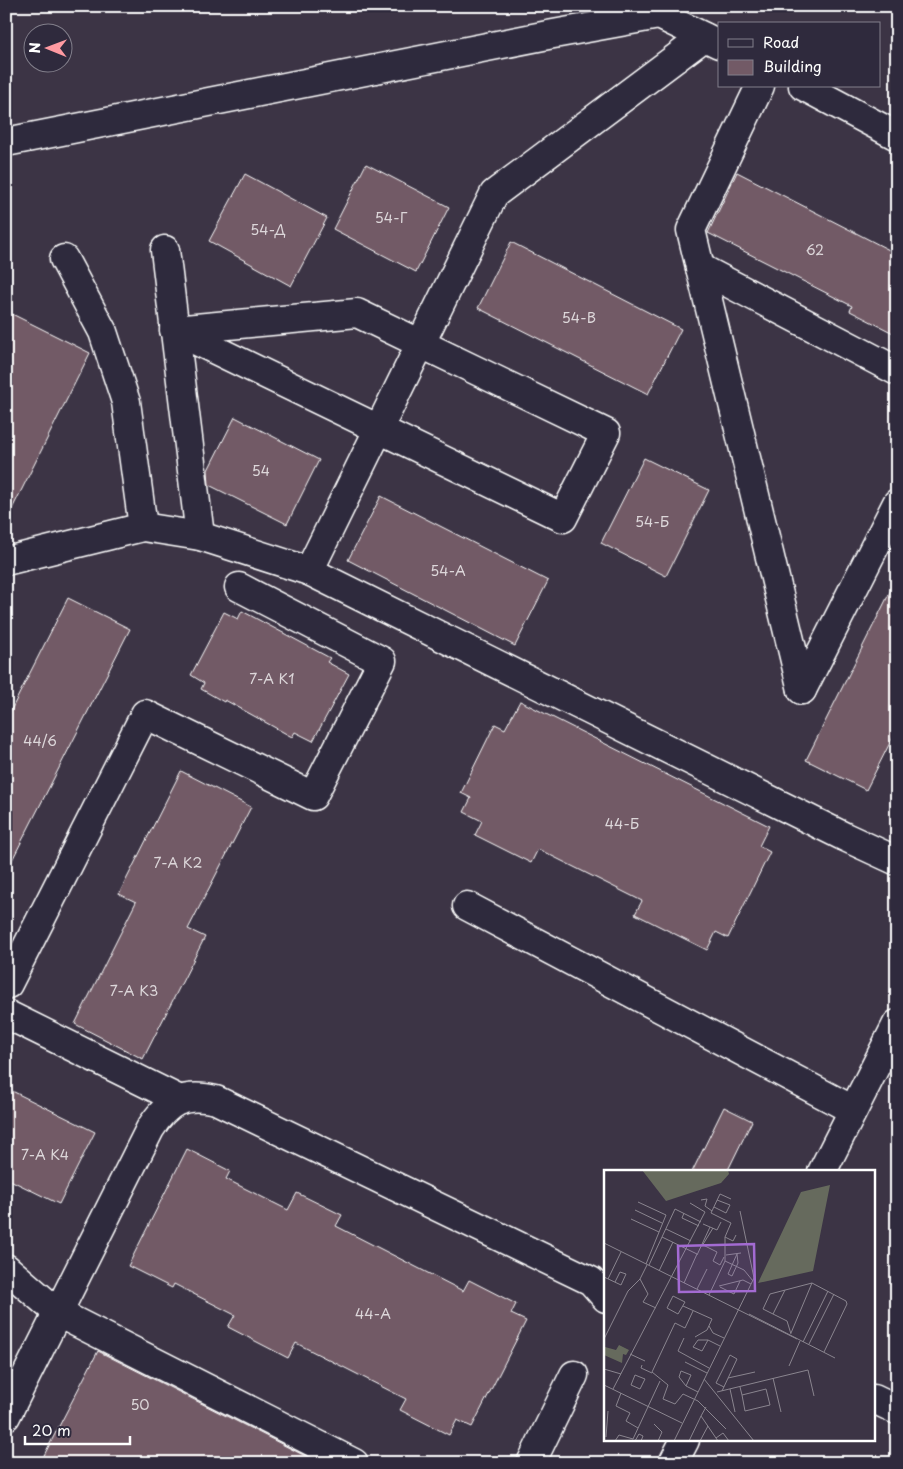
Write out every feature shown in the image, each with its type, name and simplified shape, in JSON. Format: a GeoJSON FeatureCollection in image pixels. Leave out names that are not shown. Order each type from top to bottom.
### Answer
{"type":"FeatureCollection","features":[{"type":"Feature","properties":{"kind":"street"},"geometry":{"type":"LineString","coordinates":[[6,142],[495,47],[548,35],[659,15],[712,41],[494,194],[309,571]]}},
{"type":"Feature","properties":{"kind":"street"},"geometry":{"type":"LineString","coordinates":[[759,88],[691,230],[802,690],[897,503]]}},
{"type":"Feature","properties":{"kind":"street"},"geometry":{"type":"LineString","coordinates":[[807,88],[897,136]]}},
{"type":"Feature","properties":{"kind":"street"},"geometry":{"type":"LineString","coordinates":[[165,250],[200,536]]}},
{"type":"Feature","properties":{"kind":"street"},"geometry":{"type":"LineString","coordinates":[[64,259],[103,332],[126,402],[143,527]]}},
{"type":"Feature","properties":{"kind":"street"},"geometry":{"type":"LineString","coordinates":[[700,268],[897,371]]}},
{"type":"Feature","properties":{"kind":"street"},"geometry":{"type":"LineString","coordinates":[[357,313],[606,433],[563,518],[174,330],[357,313]]}},
{"type":"Feature","properties":{"kind":"street"},"geometry":{"type":"LineString","coordinates":[[6,561],[143,527],[200,536],[309,571],[897,861]]}},
{"type":"Feature","properties":{"kind":"street"},"geometry":{"type":"LineString","coordinates":[[33,1027],[7,982],[145,714],[313,796],[382,661],[239,587]]}},
{"type":"Feature","properties":{"kind":"street"},"geometry":{"type":"LineString","coordinates":[[467,906],[852,1110]]}},
{"type":"Feature","properties":{"kind":"street"},"geometry":{"type":"LineString","coordinates":[[6,1014],[180,1100]]}},
{"type":"Feature","properties":{"kind":"street"},"geometry":{"type":"LineString","coordinates":[[823,1170],[897,1024]]}},
{"type":"Feature","properties":{"kind":"street"},"geometry":{"type":"LineString","coordinates":[[6,1416],[150,1130],[160,1114],[171,1103],[187,1098],[202,1097],[216,1100],[591,1281],[604,1296]]}},
{"type":"Feature","properties":{"kind":"street"},"geometry":{"type":"LineString","coordinates":[[6,1268],[58,1313],[354,1463]]}},
{"type":"Feature","properties":{"kind":"street"},"geometry":{"type":"LineString","coordinates":[[531,1463],[574,1375]]}},
{"type":"Feature","properties":{"kind":"street"},"geometry":{"type":"LineString","coordinates":[[876,1399],[897,1410]]}},
{"type":"Feature","properties":{"kind":"street"},"geometry":{"type":"LineString","coordinates":[[673,1463],[684,1442]]}},
{"type":"Feature","properties":{"kind":"building"},"geometry":{"type":"Polygon","coordinates":[[[366,164],[449,207],[416,272],[333,229],[366,164]]]}},
{"type":"Feature","properties":{"kind":"building"},"geometry":{"type":"Polygon","coordinates":[[[737,172],[897,254],[897,335],[850,311],[852,306],[708,233],[737,172]]]}},
{"type":"Feature","properties":{"kind":"building"},"geometry":{"type":"Polygon","coordinates":[[[245,174],[327,218],[291,286],[209,241],[245,174]]]}},
{"type":"Feature","properties":{"kind":"building"},"geometry":{"type":"Polygon","coordinates":[[[511,242],[681,329],[648,394],[478,308],[511,242]]]}},
{"type":"Feature","properties":{"kind":"building"},"geometry":{"type":"Polygon","coordinates":[[[6,311],[90,353],[6,521],[6,311]]]}},
{"type":"Feature","properties":{"kind":"building"},"geometry":{"type":"Polygon","coordinates":[[[235,417],[319,460],[287,524],[209,485],[208,470],[235,417]]]}},
{"type":"Feature","properties":{"kind":"building"},"geometry":{"type":"Polygon","coordinates":[[[644,458],[709,490],[666,576],[601,543],[644,458]]]}},
{"type":"Feature","properties":{"kind":"building"},"geometry":{"type":"Polygon","coordinates":[[[381,496],[548,581],[515,646],[348,560],[381,496]]]}},
{"type":"Feature","properties":{"kind":"building"},"geometry":{"type":"Polygon","coordinates":[[[897,578],[897,729],[866,790],[806,760],[897,578]]]}},
{"type":"Feature","properties":{"kind":"building"},"geometry":{"type":"Polygon","coordinates":[[[68,598],[130,629],[6,872],[6,720],[68,598]]]}},
{"type":"Feature","properties":{"kind":"building"},"geometry":{"type":"Polygon","coordinates":[[[242,611],[330,658],[327,662],[349,674],[313,741],[295,732],[292,737],[225,700],[224,702],[201,689],[204,683],[191,675],[224,612],[238,619],[242,611]]]}},
{"type":"Feature","properties":{"kind":"building"},"geometry":{"type":"Polygon","coordinates":[[[520,701],[769,826],[759,846],[770,852],[728,938],[716,932],[707,950],[635,914],[642,901],[538,849],[531,863],[475,835],[482,821],[464,812],[471,798],[461,793],[495,724],[505,729],[520,701]]]}},
{"type":"Feature","properties":{"kind":"building"},"geometry":{"type":"Polygon","coordinates":[[[181,771],[251,807],[188,929],[205,937],[143,1059],[75,1024],[136,902],[119,894],[181,771]]]}},
{"type":"Feature","properties":{"kind":"building"},"geometry":{"type":"Polygon","coordinates":[[[6,1088],[95,1132],[59,1204],[6,1178],[6,1088]]]}},
{"type":"Feature","properties":{"kind":"building"},"geometry":{"type":"Polygon","coordinates":[[[724,1107],[752,1121],[728,1170],[693,1170],[724,1107]]]}},
{"type":"Feature","properties":{"kind":"building"},"geometry":{"type":"Polygon","coordinates":[[[187,1149],[230,1171],[226,1179],[288,1210],[297,1193],[342,1215],[336,1226],[463,1291],[469,1280],[516,1304],[511,1314],[526,1321],[472,1427],[457,1420],[449,1435],[400,1410],[406,1399],[296,1343],[288,1358],[228,1327],[235,1315],[174,1284],[172,1288],[128,1266],[187,1149]]]}},
{"type":"Feature","properties":{"kind":"building"},"geometry":{"type":"Polygon","coordinates":[[[98,1351],[319,1463],[40,1463],[98,1351]]]}}]}
